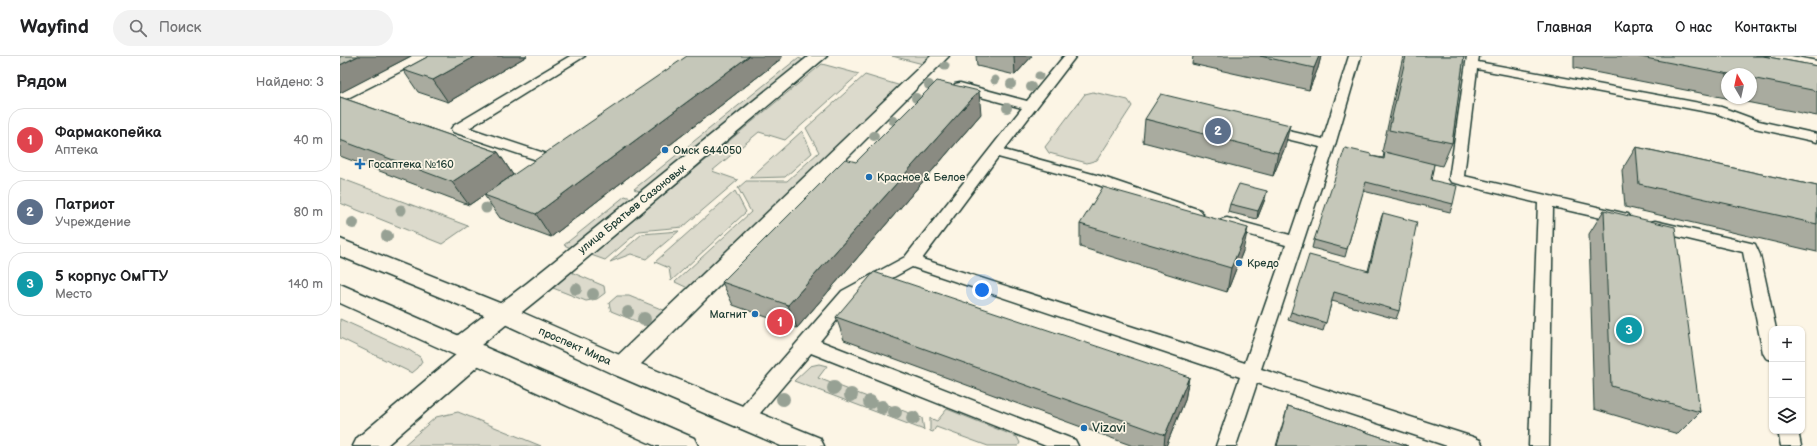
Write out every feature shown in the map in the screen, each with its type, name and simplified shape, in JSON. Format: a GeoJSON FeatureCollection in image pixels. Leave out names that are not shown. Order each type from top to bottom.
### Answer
{"type":"FeatureCollection","features":[{"type":"Feature","properties":{"kind":"street","name":"улица Братьев Сазоновых"},"geometry":{"type":"LineString","coordinates":[[367,446],[469,350],[504,314],[820,56]]}},
{"type":"Feature","properties":{"kind":"street"},"geometry":{"type":"LineString","coordinates":[[622,367],[941,56]]}},
{"type":"Feature","properties":{"kind":"street"},"geometry":{"type":"LineString","coordinates":[[1764,56],[1817,66]]}},
{"type":"Feature","properties":{"kind":"street","name":"проспект Мира"},"geometry":{"type":"LineString","coordinates":[[340,247],[504,314],[622,367],[810,446]]}},
{"type":"Feature","properties":{"kind":"street"},"geometry":{"type":"LineString","coordinates":[[340,293],[684,446]]}},
{"type":"Feature","properties":{"kind":"lane"},"geometry":{"type":"LineString","coordinates":[[340,98],[421,56]]}},
{"type":"Feature","properties":{"kind":"lane"},"geometry":{"type":"LineString","coordinates":[[561,165],[458,129],[579,56]]}},
{"type":"Feature","properties":{"kind":"lane"},"geometry":{"type":"LineString","coordinates":[[743,419],[808,344],[848,294],[911,261],[1070,56]]}},
{"type":"Feature","properties":{"kind":"lane"},"geometry":{"type":"LineString","coordinates":[[1226,446],[1328,145],[1355,56]]}},
{"type":"Feature","properties":{"kind":"lane"},"geometry":{"type":"LineString","coordinates":[[1769,338],[1752,255],[1749,248],[1456,179],[1472,60],[1721,111],[1755,124],[1817,138]]}},
{"type":"Feature","properties":{"kind":"lane"},"geometry":{"type":"LineString","coordinates":[[960,87],[1030,106]]}},
{"type":"Feature","properties":{"kind":"lane"},"geometry":{"type":"LineString","coordinates":[[1258,127],[1328,145]]}},
{"type":"Feature","properties":{"kind":"lane"},"geometry":{"type":"LineString","coordinates":[[996,152],[1095,179],[1210,218],[1295,242]]}},
{"type":"Feature","properties":{"kind":"lane"},"geometry":{"type":"LineString","coordinates":[[1539,446],[1546,200]]}},
{"type":"Feature","properties":{"kind":"lane"},"geometry":{"type":"LineString","coordinates":[[911,261],[1473,446]]}},
{"type":"Feature","properties":{"kind":"lane"},"geometry":{"type":"LineString","coordinates":[[808,344],[1068,446]]}},
{"type":"Feature","properties":{"kind":"lane"},"geometry":{"type":"LineString","coordinates":[[1789,434],[1791,446]]}},
{"type":"Feature","properties":{"kind":"shaded area"},"geometry":{"type":"Polygon","coordinates":[[[892,56],[931,56],[923,64],[892,56]]]}},
{"type":"Feature","properties":{"kind":"shaded area"},"geometry":{"type":"Polygon","coordinates":[[[798,58],[807,61],[644,193],[634,189],[798,58]]]}},
{"type":"Feature","properties":{"kind":"shaded area"},"geometry":{"type":"Polygon","coordinates":[[[822,64],[859,74],[785,140],[759,132],[712,171],[738,180],[683,227],[639,231],[605,260],[591,255],[822,64]]]}},
{"type":"Feature","properties":{"kind":"shaded area"},"geometry":{"type":"Polygon","coordinates":[[[865,75],[901,86],[690,289],[675,282],[751,212],[738,188],[746,181],[787,181],[819,152],[806,128],[865,75]]]}},
{"type":"Feature","properties":{"kind":"shaded area"},"geometry":{"type":"Polygon","coordinates":[[[1093,92],[1128,100],[1132,106],[1097,160],[1087,163],[1049,153],[1045,147],[1085,94],[1093,92]]]}},
{"type":"Feature","properties":{"kind":"shaded area"},"geometry":{"type":"Polygon","coordinates":[[[802,131],[812,153],[785,177],[750,178],[802,131]]]}},
{"type":"Feature","properties":{"kind":"shaded area"},"geometry":{"type":"Polygon","coordinates":[[[340,178],[468,226],[442,244],[340,203],[340,178]]]}},
{"type":"Feature","properties":{"kind":"shaded area"},"geometry":{"type":"Polygon","coordinates":[[[735,191],[746,212],[671,281],[669,268],[655,262],[735,191]]]}},
{"type":"Feature","properties":{"kind":"shaded area"},"geometry":{"type":"Polygon","coordinates":[[[625,196],[634,199],[573,249],[564,245],[625,196]]]}},
{"type":"Feature","properties":{"kind":"shaded area"},"geometry":{"type":"Polygon","coordinates":[[[679,231],[646,259],[631,254],[610,262],[642,234],[679,231]]]}},
{"type":"Feature","properties":{"kind":"shaded area"},"geometry":{"type":"Polygon","coordinates":[[[571,272],[604,286],[605,293],[597,299],[586,301],[553,288],[571,272]]]}},
{"type":"Feature","properties":{"kind":"shaded area"},"geometry":{"type":"Polygon","coordinates":[[[617,296],[629,296],[666,311],[650,327],[611,311],[609,303],[617,296]]]}},
{"type":"Feature","properties":{"kind":"shaded area"},"geometry":{"type":"Polygon","coordinates":[[[340,319],[409,350],[420,357],[422,362],[412,373],[340,338],[340,319]]]}},
{"type":"Feature","properties":{"kind":"shaded area"},"geometry":{"type":"Polygon","coordinates":[[[819,364],[827,366],[818,378],[922,418],[924,430],[794,381],[810,366],[819,364]]]}},
{"type":"Feature","properties":{"kind":"shaded area"},"geometry":{"type":"Polygon","coordinates":[[[947,409],[1017,437],[1020,443],[1018,446],[988,446],[936,427],[933,432],[930,431],[930,418],[937,421],[947,409]]]}},
{"type":"Feature","properties":{"kind":"shaded area"},"geometry":{"type":"Polygon","coordinates":[[[458,412],[541,446],[403,446],[436,417],[458,412]]]}},
{"type":"Feature","properties":{"kind":"building"},"geometry":{"type":"Polygon","coordinates":[[[340,56],[358,56],[340,65],[340,56]]]}},
{"type":"Feature","properties":{"kind":"building"},"geometry":{"type":"Polygon","coordinates":[[[429,56],[476,56],[433,80],[403,70],[429,56]]]}},
{"type":"Feature","properties":{"kind":"building"},"geometry":{"type":"Polygon","coordinates":[[[687,56],[749,56],[536,214],[484,195],[687,56]]]}},
{"type":"Feature","properties":{"kind":"building"},"geometry":{"type":"Polygon","coordinates":[[[1260,56],[1319,56],[1314,68],[1260,56]]]}},
{"type":"Feature","properties":{"kind":"building"},"geometry":{"type":"Polygon","coordinates":[[[1406,56],[1464,56],[1452,143],[1389,130],[1406,56]]]}},
{"type":"Feature","properties":{"kind":"building"},"geometry":{"type":"Polygon","coordinates":[[[1635,56],[1763,56],[1817,66],[1817,91],[1757,79],[1757,68],[1721,68],[1721,72],[1635,56]]]}},
{"type":"Feature","properties":{"kind":"building"},"geometry":{"type":"Polygon","coordinates":[[[937,81],[979,91],[788,305],[722,282],[845,159],[856,162],[937,81]]]}},
{"type":"Feature","properties":{"kind":"building"},"geometry":{"type":"Polygon","coordinates":[[[1161,94],[1290,125],[1278,153],[1145,119],[1161,94]]]}},
{"type":"Feature","properties":{"kind":"building"},"geometry":{"type":"Polygon","coordinates":[[[340,97],[498,152],[452,182],[340,140],[340,97]]]}},
{"type":"Feature","properties":{"kind":"building"},"geometry":{"type":"Polygon","coordinates":[[[1636,147],[1817,186],[1817,224],[1639,184],[1636,147]]]}},
{"type":"Feature","properties":{"kind":"building"},"geometry":{"type":"Polygon","coordinates":[[[1345,148],[1371,154],[1371,156],[1384,159],[1385,152],[1434,164],[1431,180],[1457,186],[1453,204],[1366,182],[1347,249],[1314,240],[1345,148]]]}},
{"type":"Feature","properties":{"kind":"building"},"geometry":{"type":"Polygon","coordinates":[[[1239,184],[1267,191],[1258,211],[1230,204],[1239,184]]]}},
{"type":"Feature","properties":{"kind":"building"},"geometry":{"type":"Polygon","coordinates":[[[1103,187],[1248,228],[1231,268],[1080,224],[1103,187]]]}},
{"type":"Feature","properties":{"kind":"building"},"geometry":{"type":"Polygon","coordinates":[[[1604,210],[1675,227],[1700,412],[1611,386],[1604,210]]]}},
{"type":"Feature","properties":{"kind":"building"},"geometry":{"type":"Polygon","coordinates":[[[1383,213],[1417,222],[1399,311],[1334,292],[1326,323],[1291,312],[1309,255],[1369,271],[1383,213]]]}},
{"type":"Feature","properties":{"kind":"building"},"geometry":{"type":"Polygon","coordinates":[[[874,272],[1189,377],[1165,435],[836,317],[874,272]]]}},
{"type":"Feature","properties":{"kind":"building"},"geometry":{"type":"Polygon","coordinates":[[[1288,406],[1408,446],[1277,446],[1288,406]]]}},
{"type":"Feature","properties":{"kind":"place","name":"Патриот"},"geometry":{"type":"Point","coordinates":[1218,131]}},
{"type":"Feature","properties":{"kind":"place","name":"Омск 644050"},"geometry":{"type":"Point","coordinates":[665,150]}},
{"type":"Feature","properties":{"kind":"place","name":"Госаптека №160"},"geometry":{"type":"Point","coordinates":[360,164]}},
{"type":"Feature","properties":{"kind":"place","name":"Красное & Белое"},"geometry":{"type":"Point","coordinates":[869,177]}},
{"type":"Feature","properties":{"kind":"place","name":"Кредо"},"geometry":{"type":"Point","coordinates":[1239,263]}},
{"type":"Feature","properties":{"kind":"place","name":"Магнит"},"geometry":{"type":"Point","coordinates":[755,314]}},
{"type":"Feature","properties":{"kind":"place","name":"Фармакопейка"},"geometry":{"type":"Point","coordinates":[780,322]}},
{"type":"Feature","properties":{"kind":"place","name":"5 корпус ОмГТУ"},"geometry":{"type":"Point","coordinates":[1629,330]}},
{"type":"Feature","properties":{"kind":"place","name":"Vizavi"},"geometry":{"type":"Point","coordinates":[1084,428]}}]}
